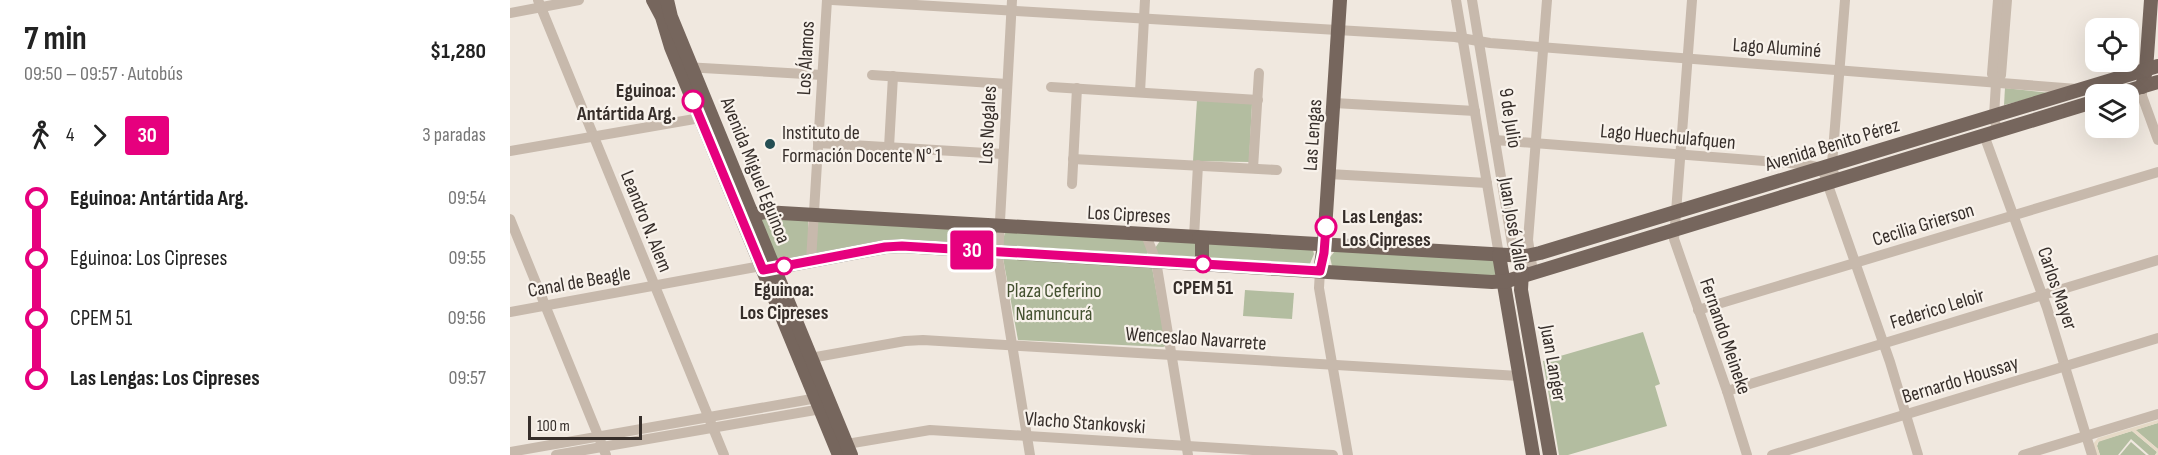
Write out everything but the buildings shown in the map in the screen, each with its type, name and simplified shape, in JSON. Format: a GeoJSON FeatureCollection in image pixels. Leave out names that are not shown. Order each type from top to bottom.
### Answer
{"type":"FeatureCollection","features":[{"type":"Feature","properties":{"kind":"main road","name":"Avenida Miguel Eguinoa"},"geometry":{"type":"LineString","coordinates":[[654,0],[686,67],[766,268],[843,450]]}},
{"type":"Feature","properties":{"kind":"main road","name":"Avenida Miguel Eguinoa"},"geometry":{"type":"LineString","coordinates":[[667,0],[686,67]]}},
{"type":"Feature","properties":{"kind":"main road","name":"Las Lengas"},"geometry":{"type":"LineString","coordinates":[[1320,271],[1324,245],[1340,0]]}},
{"type":"Feature","properties":{"kind":"main road"},"geometry":{"type":"LineString","coordinates":[[2139,85],[2153,79],[2151,0]]}},
{"type":"Feature","properties":{"kind":"main road","name":"Avenida Benito Pérez"},"geometry":{"type":"LineString","coordinates":[[1522,255],[1675,212],[2081,89],[2153,79]]}},
{"type":"Feature","properties":{"kind":"main road","name":"Avenida Benito Pérez"},"geometry":{"type":"LineString","coordinates":[[1503,282],[2085,104]]}},
{"type":"Feature","properties":{"kind":"main road","name":"Los Cipreses"},"geometry":{"type":"LineString","coordinates":[[747,217],[764,212],[1522,255]]}},
{"type":"Feature","properties":{"kind":"main road"},"geometry":{"type":"LineString","coordinates":[[1196,238],[1202,240],[1203,244],[1202,260],[1197,264]]}},
{"type":"Feature","properties":{"kind":"main road"},"geometry":{"type":"LineString","coordinates":[[766,268],[893,246],[1503,282]]}},
{"type":"Feature","properties":{"kind":"main road","name":"Juan José Valle"},"geometry":{"type":"LineString","coordinates":[[1499,255],[1533,455]]}},
{"type":"Feature","properties":{"kind":"main road","name":"9 de Julio"},"geometry":{"type":"LineString","coordinates":[[1522,255],[1521,265],[1527,274]]}},
{"type":"Feature","properties":{"kind":"main road","name":"Juan Langer"},"geometry":{"type":"LineString","coordinates":[[1527,274],[1521,286],[1550,455]]}},
{"type":"Feature","properties":{"kind":"street"},"geometry":{"type":"LineString","coordinates":[[510,13],[540,4],[579,0]]}},
{"type":"Feature","properties":{"kind":"street","name":"Los Álamos"},"geometry":{"type":"LineString","coordinates":[[811,261],[827,0]]}},
{"type":"Feature","properties":{"kind":"street","name":"Lago Aluminé"},"geometry":{"type":"LineString","coordinates":[[832,0],[1012,5],[1144,19],[1471,40],[2081,89]]}},
{"type":"Feature","properties":{"kind":"street"},"geometry":{"type":"LineString","coordinates":[[1140,92],[1145,0]]}},
{"type":"Feature","properties":{"kind":"street","name":"Juan José Valle"},"geometry":{"type":"LineString","coordinates":[[1456,0],[1471,40],[1475,111],[1499,255]]}},
{"type":"Feature","properties":{"kind":"street","name":"9 de Julio"},"geometry":{"type":"LineString","coordinates":[[1472,0],[1471,40],[1495,140],[1510,234],[1522,255]]}},
{"type":"Feature","properties":{"kind":"street"},"geometry":{"type":"LineString","coordinates":[[1522,255],[1528,235],[1547,0]]}},
{"type":"Feature","properties":{"kind":"street","name":"Fernando Meineke"},"geometry":{"type":"LineString","coordinates":[[1692,0],[1675,212],[1675,244],[1747,455]]}},
{"type":"Feature","properties":{"kind":"street"},"geometry":{"type":"LineString","coordinates":[[1845,0],[1840,70],[1827,166],[1855,263],[1918,455]]}},
{"type":"Feature","properties":{"kind":"street"},"geometry":{"type":"LineString","coordinates":[[1998,0],[1992,74],[1996,82],[2001,75],[2007,0]]}},
{"type":"Feature","properties":{"kind":"street","name":"Leandro N. Alem"},"geometry":{"type":"LineString","coordinates":[[540,4],[724,455]]}},
{"type":"Feature","properties":{"kind":"street","name":"Los Nogales"},"geometry":{"type":"LineString","coordinates":[[1012,5],[998,263],[1030,455]]}},
{"type":"Feature","properties":{"kind":"street"},"geometry":{"type":"LineString","coordinates":[[686,67],[822,75]]}},
{"type":"Feature","properties":{"kind":"street"},"geometry":{"type":"LineString","coordinates":[[1253,168],[1259,73]]}},
{"type":"Feature","properties":{"kind":"street"},"geometry":{"type":"LineString","coordinates":[[872,75],[1007,84]]}},
{"type":"Feature","properties":{"kind":"street"},"geometry":{"type":"LineString","coordinates":[[889,147],[893,76]]}},
{"type":"Feature","properties":{"kind":"street"},"geometry":{"type":"LineString","coordinates":[[2153,79],[2142,96],[2158,140]]}},
{"type":"Feature","properties":{"kind":"street","name":"Carlos Mayer"},"geometry":{"type":"LineString","coordinates":[[1996,82],[1994,116],[1990,133],[2013,215],[2043,295],[2092,455]]}},
{"type":"Feature","properties":{"kind":"street"},"geometry":{"type":"LineString","coordinates":[[1051,87],[1257,100]]}},
{"type":"Feature","properties":{"kind":"street"},"geometry":{"type":"LineString","coordinates":[[1072,184],[1077,88]]}},
{"type":"Feature","properties":{"kind":"street"},"geometry":{"type":"LineString","coordinates":[[1334,103],[1475,111]]}},
{"type":"Feature","properties":{"kind":"street"},"geometry":{"type":"LineString","coordinates":[[510,151],[706,117]]}},
{"type":"Feature","properties":{"kind":"street","name":"Lago Huechulafquen"},"geometry":{"type":"LineString","coordinates":[[1495,140],[1827,166]]}},
{"type":"Feature","properties":{"kind":"street"},"geometry":{"type":"LineString","coordinates":[[818,143],[1003,154]]}},
{"type":"Feature","properties":{"kind":"street"},"geometry":{"type":"LineString","coordinates":[[1073,159],[1277,170]]}},
{"type":"Feature","properties":{"kind":"street"},"geometry":{"type":"LineString","coordinates":[[1196,238],[1198,165]]}},
{"type":"Feature","properties":{"kind":"street","name":"Cecilia Grierson"},"geometry":{"type":"LineString","coordinates":[[1698,310],[2158,172]]}},
{"type":"Feature","properties":{"kind":"street"},"geometry":{"type":"LineString","coordinates":[[1329,174],[1487,183]]}},
{"type":"Feature","properties":{"kind":"street"},"geometry":{"type":"LineString","coordinates":[[510,219],[602,446]]}},
{"type":"Feature","properties":{"kind":"street"},"geometry":{"type":"LineString","coordinates":[[1510,234],[1517,239],[1525,239],[1528,235]]}},
{"type":"Feature","properties":{"kind":"street"},"geometry":{"type":"LineString","coordinates":[[1146,235],[1156,261],[1187,450]]}},
{"type":"Feature","properties":{"kind":"street","name":"Federico Leloir"},"geometry":{"type":"LineString","coordinates":[[1727,391],[2158,260]]}},
{"type":"Feature","properties":{"kind":"street","name":"Canal de Beagle"},"geometry":{"type":"LineString","coordinates":[[510,312],[654,285],[766,268]]}},
{"type":"Feature","properties":{"kind":"street"},"geometry":{"type":"LineString","coordinates":[[1320,271],[1319,288],[1348,455]]}},
{"type":"Feature","properties":{"kind":"street","name":"Bernardo Houssay"},"geometry":{"type":"LineString","coordinates":[[1772,455],[2158,338]]}},
{"type":"Feature","properties":{"kind":"street","name":"Wenceslao Navarrete"},"geometry":{"type":"LineString","coordinates":[[805,358],[914,340],[1519,376]]}},
{"type":"Feature","properties":{"kind":"street"},"geometry":{"type":"LineString","coordinates":[[556,455],[711,423],[824,403]]}},
{"type":"Feature","properties":{"kind":"street"},"geometry":{"type":"LineString","coordinates":[[2023,455],[2158,414]]}},
{"type":"Feature","properties":{"kind":"street","name":"Vlacho Stankovski"},"geometry":{"type":"LineString","coordinates":[[843,450],[930,430],[1187,450],[1333,455]]}},
{"type":"Feature","properties":{"kind":"street"},"geometry":{"type":"LineString","coordinates":[[510,452],[602,446]]}},
{"type":"Feature","properties":{"kind":"green space"},"geometry":{"type":"Polygon","coordinates":[[[2005,88],[2051,93],[2004,105],[2005,88]]]}},
{"type":"Feature","properties":{"kind":"green space"},"geometry":{"type":"Polygon","coordinates":[[[1197,100],[1252,104],[1249,162],[1193,161],[1197,100]]]}},
{"type":"Feature","properties":{"kind":"green space"},"geometry":{"type":"Polygon","coordinates":[[[761,217],[808,220],[808,253],[806,256],[777,263],[759,223],[761,217]]]}},
{"type":"Feature","properties":{"kind":"green space"},"geometry":{"type":"Polygon","coordinates":[[[817,221],[993,232],[994,244],[991,246],[817,254],[814,248],[817,221]]]}},
{"type":"Feature","properties":{"kind":"green space"},"geometry":{"type":"Polygon","coordinates":[[[1005,232],[1144,239],[1148,253],[1146,255],[1007,249],[1002,245],[1005,232]]]}},
{"type":"Feature","properties":{"kind":"green space"},"geometry":{"type":"Polygon","coordinates":[[[1160,241],[1197,242],[1198,258],[1160,258],[1155,248],[1160,241]]]}},
{"type":"Feature","properties":{"kind":"green space"},"geometry":{"type":"Polygon","coordinates":[[[1205,242],[1313,250],[1314,254],[1309,266],[1205,259],[1205,242]]]}},
{"type":"Feature","properties":{"kind":"green space"},"geometry":{"type":"Polygon","coordinates":[[[1335,251],[1495,260],[1496,277],[1332,266],[1330,257],[1335,251]]]}},
{"type":"Feature","properties":{"kind":"green space","name":"Plaza Ceferino Namuncurá"},"geometry":{"type":"Polygon","coordinates":[[[1003,258],[1152,267],[1166,346],[1018,340],[1003,258]]]}},
{"type":"Feature","properties":{"kind":"green space"},"geometry":{"type":"Polygon","coordinates":[[[1245,290],[1294,293],[1292,319],[1243,316],[1245,290]]]}},
{"type":"Feature","properties":{"kind":"green space"},"geometry":{"type":"Polygon","coordinates":[[[1643,332],[1660,384],[1655,386],[1667,426],[1568,455],[1559,455],[1543,361],[1643,332]]]}},
{"type":"Feature","properties":{"kind":"green space"},"geometry":{"type":"Polygon","coordinates":[[[2158,423],[2158,449],[2135,430],[2158,423]]]}},
{"type":"Feature","properties":{"kind":"green space"},"geometry":{"type":"Polygon","coordinates":[[[2132,431],[2157,452],[2155,455],[2149,455],[2131,439],[2118,455],[2100,455],[2097,446],[2099,441],[2132,431]]]}},
{"type":"Feature","properties":{"kind":"green space"},"geometry":{"type":"Polygon","coordinates":[[[2131,442],[2146,455],[2120,455],[2131,442]]]}},
{"type":"Feature","properties":{"kind":"shaded area"},"geometry":{"type":"Polygon","coordinates":[[[2158,420],[2158,423],[2136,430],[2158,449],[2158,455],[2155,455],[2157,452],[2132,431],[2098,442],[2100,455],[2096,455],[2093,444],[2098,438],[2158,420]]]}},
{"type":"Feature","properties":{"kind":"bus line","name":"30"},"geometry":{"type":"LineString","coordinates":[[693,101],[763,270],[885,247],[902,246],[1320,271],[1326,227]]}},
{"type":"Feature","properties":{"kind":"place","name":"Eguinoa: Antártida Arg."},"geometry":{"type":"Point","coordinates":[693,101]}},
{"type":"Feature","properties":{"kind":"place","name":"Instituto de Formación Docente N° 1"},"geometry":{"type":"Point","coordinates":[770,144]}},
{"type":"Feature","properties":{"kind":"place","name":"Las Lengas: Los Cipreses"},"geometry":{"type":"Point","coordinates":[1326,227]}},
{"type":"Feature","properties":{"kind":"place","name":"CPEM 51"},"geometry":{"type":"Point","coordinates":[1203,264]}},
{"type":"Feature","properties":{"kind":"place","name":"Eguinoa: Los Cipreses"},"geometry":{"type":"Point","coordinates":[784,266]}}]}
